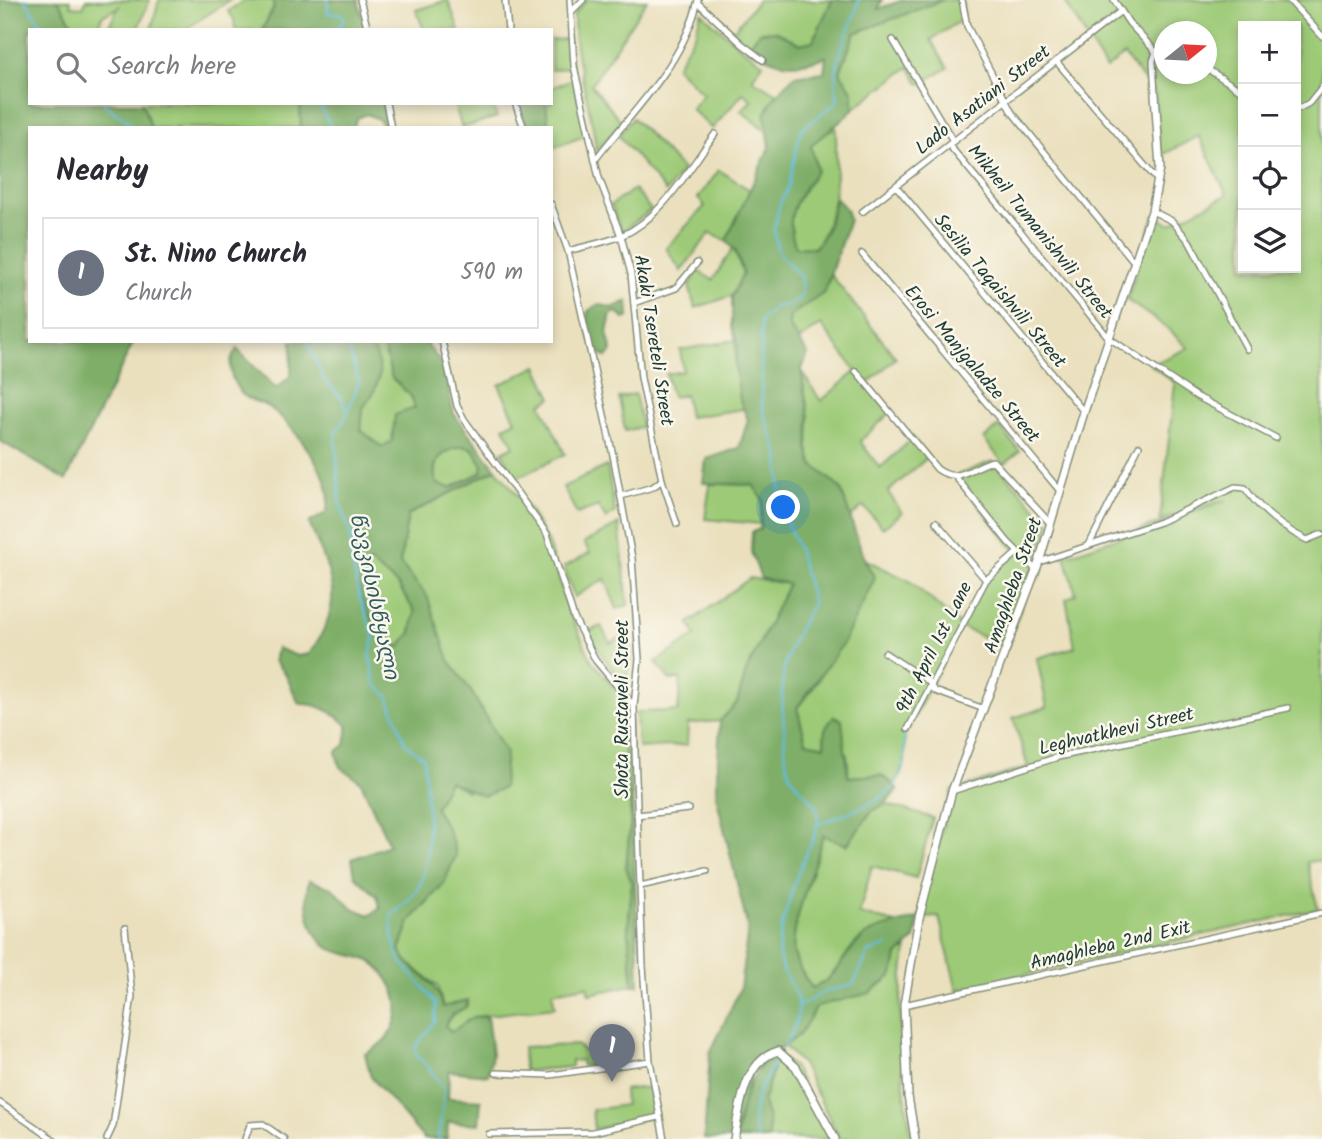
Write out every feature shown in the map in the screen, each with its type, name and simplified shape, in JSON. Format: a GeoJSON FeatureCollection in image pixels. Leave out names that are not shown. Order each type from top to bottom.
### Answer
{"type":"FeatureCollection","features":[{"type":"Feature","properties":{"kind":"street"},"geometry":{"type":"LineString","coordinates":[[360,0],[367,28]]}},
{"type":"Feature","properties":{"kind":"street"},"geometry":{"type":"LineString","coordinates":[[505,0],[508,28]]}},
{"type":"Feature","properties":{"kind":"street","name":"Akaki Tsereteli Street"},"geometry":{"type":"LineString","coordinates":[[570,0],[574,66],[595,160],[631,274],[641,378],[662,480],[677,524]]}},
{"type":"Feature","properties":{"kind":"street"},"geometry":{"type":"LineString","coordinates":[[571,12],[583,0]]}},
{"type":"Feature","properties":{"kind":"street"},"geometry":{"type":"LineString","coordinates":[[962,0],[967,26],[1011,111],[1135,262]]}},
{"type":"Feature","properties":{"kind":"street"},"geometry":{"type":"LineString","coordinates":[[1114,0],[1154,50]]}},
{"type":"Feature","properties":{"kind":"street"},"geometry":{"type":"LineString","coordinates":[[1289,0],[1322,36]]}},
{"type":"Feature","properties":{"kind":"street"},"geometry":{"type":"LineString","coordinates":[[595,160],[670,67],[694,17],[698,2],[763,60]]}},
{"type":"Feature","properties":{"kind":"street","name":"Lado Asatiani Street"},"geometry":{"type":"LineString","coordinates":[[862,212],[1121,11]]}},
{"type":"Feature","properties":{"kind":"street","name":"Mikheil Tumanishvili Street"},"geometry":{"type":"LineString","coordinates":[[893,40],[951,143],[1109,338],[1196,396],[1276,438]]}},
{"type":"Feature","properties":{"kind":"street","name":"Amaghleba Street"},"geometry":{"type":"LineString","coordinates":[[1154,58],[1154,78]]}},
{"type":"Feature","properties":{"kind":"street"},"geometry":{"type":"LineString","coordinates":[[1056,61],[1158,181]]}},
{"type":"Feature","properties":{"kind":"street"},"geometry":{"type":"LineString","coordinates":[[1217,75],[1238,89]]}},
{"type":"Feature","properties":{"kind":"street","name":"Amaghleba Street"},"geometry":{"type":"LineString","coordinates":[[915,1139],[908,1096],[904,1005],[919,918],[952,791],[1038,566],[1084,412],[1152,211],[1160,168],[1154,84]]}},
{"type":"Feature","properties":{"kind":"street"},"geometry":{"type":"LineString","coordinates":[[1301,107],[1322,87]]}},
{"type":"Feature","properties":{"kind":"street"},"geometry":{"type":"LineString","coordinates":[[386,105],[391,126]]}},
{"type":"Feature","properties":{"kind":"street"},"geometry":{"type":"LineString","coordinates":[[516,105],[523,126]]}},
{"type":"Feature","properties":{"kind":"street"},"geometry":{"type":"LineString","coordinates":[[568,251],[621,236],[656,211],[715,134]]}},
{"type":"Feature","properties":{"kind":"street","name":"Sesilia Taqaishvili Street"},"geometry":{"type":"LineString","coordinates":[[896,186],[1084,412]]}},
{"type":"Feature","properties":{"kind":"street","name":"Shota Rustaveli Street"},"geometry":{"type":"LineString","coordinates":[[553,210],[568,251],[632,558],[639,645],[634,706],[640,886],[650,1061],[664,1139]]}},
{"type":"Feature","properties":{"kind":"street"},"geometry":{"type":"LineString","coordinates":[[1152,211],[1172,221],[1189,241],[1247,349]]}},
{"type":"Feature","properties":{"kind":"street","name":"Erosi Manjgaladze Street"},"geometry":{"type":"LineString","coordinates":[[862,254],[1060,491]]}},
{"type":"Feature","properties":{"kind":"street"},"geometry":{"type":"LineString","coordinates":[[634,303],[676,288],[697,263]]}},
{"type":"Feature","properties":{"kind":"street"},"geometry":{"type":"LineString","coordinates":[[442,343],[457,406],[547,534],[573,618],[596,661],[634,706]]}},
{"type":"Feature","properties":{"kind":"street"},"geometry":{"type":"LineString","coordinates":[[856,371],[937,469],[955,476],[964,475],[993,461],[1050,523]]}},
{"type":"Feature","properties":{"kind":"street"},"geometry":{"type":"LineString","coordinates":[[1089,545],[1139,446]]}},
{"type":"Feature","properties":{"kind":"street"},"geometry":{"type":"LineString","coordinates":[[955,476],[1017,553],[1038,566],[1089,545],[1160,522],[1235,487],[1245,488],[1257,505],[1290,531],[1307,540],[1322,534]]}},
{"type":"Feature","properties":{"kind":"street"},"geometry":{"type":"LineString","coordinates":[[621,496],[653,487],[662,480]]}},
{"type":"Feature","properties":{"kind":"street"},"geometry":{"type":"LineString","coordinates":[[936,522],[986,580]]}},
{"type":"Feature","properties":{"kind":"street","name":"9th April 1st Lane"},"geometry":{"type":"LineString","coordinates":[[908,729],[986,580],[1017,553]]}},
{"type":"Feature","properties":{"kind":"street"},"geometry":{"type":"LineString","coordinates":[[885,653],[931,685],[935,691],[984,709]]}},
{"type":"Feature","properties":{"kind":"street","name":"Leghvatkhevi Street"},"geometry":{"type":"LineString","coordinates":[[952,791],[1058,757],[1289,708]]}},
{"type":"Feature","properties":{"kind":"street"},"geometry":{"type":"LineString","coordinates":[[637,814],[689,809]]}},
{"type":"Feature","properties":{"kind":"street"},"geometry":{"type":"LineString","coordinates":[[640,886],[707,871]]}},
{"type":"Feature","properties":{"kind":"street","name":"Amaghleba 2nd Exit"},"geometry":{"type":"LineString","coordinates":[[904,1005],[1322,913]]}},
{"type":"Feature","properties":{"kind":"street"},"geometry":{"type":"LineString","coordinates":[[107,1139],[113,1126],[120,1058],[131,1009],[131,968],[125,928]]}},
{"type":"Feature","properties":{"kind":"street"},"geometry":{"type":"LineString","coordinates":[[734,1139],[751,1072],[765,1055],[778,1051],[796,1066],[835,1139]]}},
{"type":"Feature","properties":{"kind":"street"},"geometry":{"type":"LineString","coordinates":[[496,1073],[550,1075],[650,1061]]}},
{"type":"Feature","properties":{"kind":"street"},"geometry":{"type":"LineString","coordinates":[[0,1103],[53,1139]]}},
{"type":"Feature","properties":{"kind":"street"},"geometry":{"type":"LineString","coordinates":[[489,1133],[593,1132],[659,1117]]}},
{"type":"Feature","properties":{"kind":"street"},"geometry":{"type":"LineString","coordinates":[[244,1139],[250,1125],[263,1124],[284,1139]]}},
{"type":"Feature","properties":{"kind":"green space"},"geometry":{"type":"Polygon","coordinates":[[[0,0],[58,0],[75,28],[28,28],[28,105],[143,105],[150,126],[28,126],[28,343],[133,343],[66,480],[0,441],[0,0]]]}},
{"type":"Feature","properties":{"kind":"green space"},"geometry":{"type":"Polygon","coordinates":[[[58,0],[70,0],[71,6],[83,7],[86,0],[150,0],[138,28],[104,28],[109,26],[119,7],[102,16],[98,28],[75,28],[58,0]]]}},
{"type":"Feature","properties":{"kind":"green space"},"geometry":{"type":"Polygon","coordinates":[[[159,0],[230,0],[187,28],[152,28],[159,0]]]}},
{"type":"Feature","properties":{"kind":"green space"},"geometry":{"type":"Polygon","coordinates":[[[245,0],[273,0],[274,7],[263,28],[235,28],[234,19],[228,11],[245,0]]]}},
{"type":"Feature","properties":{"kind":"green space"},"geometry":{"type":"Polygon","coordinates":[[[273,0],[358,0],[365,28],[263,28],[274,8],[273,0]]]}},
{"type":"Feature","properties":{"kind":"green space"},"geometry":{"type":"Polygon","coordinates":[[[448,0],[458,28],[423,28],[416,10],[448,0]]]}},
{"type":"Feature","properties":{"kind":"green space"},"geometry":{"type":"Polygon","coordinates":[[[587,0],[647,0],[591,85],[622,122],[596,151],[574,33],[574,14],[587,0]]]}},
{"type":"Feature","properties":{"kind":"green space"},"geometry":{"type":"Polygon","coordinates":[[[758,0],[832,0],[813,41],[800,44],[776,31],[760,32],[748,45],[732,32],[758,0]]]}},
{"type":"Feature","properties":{"kind":"green space"},"geometry":{"type":"Polygon","coordinates":[[[832,0],[882,0],[878,9],[903,0],[943,0],[855,33],[840,72],[853,92],[853,109],[811,146],[817,170],[794,206],[792,215],[792,236],[796,247],[815,248],[826,231],[836,198],[846,209],[849,220],[824,292],[790,316],[789,326],[808,354],[801,371],[809,417],[808,448],[812,464],[841,489],[864,559],[875,578],[842,645],[797,708],[806,742],[824,746],[825,729],[834,716],[842,720],[848,777],[881,775],[898,789],[885,804],[871,812],[847,845],[823,835],[795,927],[795,958],[812,988],[829,978],[858,941],[866,935],[919,918],[915,939],[897,956],[893,975],[870,993],[817,1006],[800,1034],[751,1072],[734,1139],[704,1139],[710,1053],[740,989],[748,929],[716,795],[720,721],[737,703],[746,672],[788,584],[761,578],[751,552],[752,532],[760,529],[763,500],[753,485],[703,483],[706,459],[739,448],[748,420],[740,400],[735,364],[738,346],[732,327],[732,296],[743,273],[736,251],[726,241],[770,146],[765,115],[772,100],[794,76],[824,72],[826,57],[803,63],[785,63],[747,48],[760,32],[776,31],[800,44],[813,41],[832,0]]]}},
{"type":"Feature","properties":{"kind":"green space"},"geometry":{"type":"Polygon","coordinates":[[[943,0],[962,0],[964,18],[931,40],[948,68],[920,84],[909,67],[853,109],[853,92],[840,72],[855,33],[943,0]]]}},
{"type":"Feature","properties":{"kind":"green space"},"geometry":{"type":"Polygon","coordinates":[[[1064,0],[1322,0],[1322,860],[1307,862],[1318,909],[957,990],[939,917],[919,918],[952,791],[1028,767],[1013,718],[1047,707],[1037,658],[1075,647],[1066,599],[1076,594],[1065,556],[1227,500],[1160,520],[1175,383],[1151,365],[1188,348],[1166,327],[1127,300],[1154,216],[1170,224],[1227,195],[1199,136],[1160,156],[1155,94],[1124,55],[1106,69],[1064,0]]]}},
{"type":"Feature","properties":{"kind":"green space"},"geometry":{"type":"Polygon","coordinates":[[[701,12],[741,48],[763,63],[752,79],[777,94],[765,115],[768,132],[741,111],[752,100],[743,93],[712,129],[691,109],[703,94],[676,67],[696,32],[701,12]]]}},
{"type":"Feature","properties":{"kind":"green space"},"geometry":{"type":"Polygon","coordinates":[[[568,39],[572,67],[553,70],[553,40],[568,39]]]}},
{"type":"Feature","properties":{"kind":"green space"},"geometry":{"type":"Polygon","coordinates":[[[573,79],[587,135],[553,148],[553,126],[549,126],[546,105],[553,105],[553,87],[573,79]]]}},
{"type":"Feature","properties":{"kind":"green space"},"geometry":{"type":"Polygon","coordinates":[[[143,105],[300,105],[301,126],[150,126],[143,105]]]}},
{"type":"Feature","properties":{"kind":"green space"},"geometry":{"type":"Polygon","coordinates":[[[300,105],[382,105],[388,126],[382,126],[380,120],[367,114],[357,118],[354,126],[301,126],[300,105]]]}},
{"type":"Feature","properties":{"kind":"green space"},"geometry":{"type":"Polygon","coordinates":[[[455,105],[493,105],[497,117],[461,126],[455,105]]]}},
{"type":"Feature","properties":{"kind":"green space"},"geometry":{"type":"Polygon","coordinates":[[[519,105],[546,105],[549,126],[527,126],[519,105]]]}},
{"type":"Feature","properties":{"kind":"green space"},"geometry":{"type":"Polygon","coordinates":[[[633,118],[683,170],[666,192],[618,135],[633,118]]]}},
{"type":"Feature","properties":{"kind":"green space"},"geometry":{"type":"Polygon","coordinates":[[[836,128],[835,191],[829,220],[815,248],[796,247],[791,225],[794,206],[817,170],[811,146],[825,132],[836,128]]]}},
{"type":"Feature","properties":{"kind":"green space"},"geometry":{"type":"Polygon","coordinates":[[[719,170],[750,190],[726,241],[710,233],[681,271],[666,248],[705,206],[698,198],[719,170]]]}},
{"type":"Feature","properties":{"kind":"green space"},"geometry":{"type":"Polygon","coordinates":[[[634,189],[651,210],[622,232],[611,205],[634,189]]]}},
{"type":"Feature","properties":{"kind":"green space"},"geometry":{"type":"Polygon","coordinates":[[[733,248],[743,273],[732,296],[695,308],[689,286],[698,271],[713,280],[733,248]]]}},
{"type":"Feature","properties":{"kind":"green space"},"geometry":{"type":"Polygon","coordinates":[[[831,275],[896,358],[867,384],[891,412],[860,441],[880,468],[913,438],[928,457],[888,492],[902,513],[883,528],[863,506],[850,518],[841,489],[812,464],[808,448],[809,417],[801,371],[821,401],[856,371],[821,325],[799,340],[789,326],[789,316],[824,293],[831,275]]]}},
{"type":"Feature","properties":{"kind":"green space"},"geometry":{"type":"Polygon","coordinates":[[[628,301],[629,317],[624,319],[618,312],[611,314],[607,333],[612,352],[606,357],[592,343],[587,324],[588,311],[599,304],[612,308],[628,301]]]}},
{"type":"Feature","properties":{"kind":"green space"},"geometry":{"type":"Polygon","coordinates":[[[736,340],[735,364],[744,409],[689,417],[685,395],[672,397],[666,374],[683,371],[680,350],[736,340]]]}},
{"type":"Feature","properties":{"kind":"green space"},"geometry":{"type":"Polygon","coordinates":[[[292,343],[367,343],[376,354],[380,373],[374,392],[363,408],[361,430],[382,447],[392,441],[395,415],[415,408],[411,396],[392,378],[383,343],[426,343],[442,364],[454,414],[496,469],[408,515],[400,563],[427,596],[449,660],[472,693],[506,753],[503,788],[484,796],[449,781],[435,808],[449,832],[456,855],[444,883],[410,921],[400,950],[411,966],[429,981],[443,1007],[468,1000],[466,1007],[452,1015],[445,1025],[451,1032],[473,1017],[487,1017],[492,1054],[488,1075],[449,1071],[448,1098],[481,1100],[479,1124],[448,1122],[447,1139],[424,1139],[371,1077],[365,1054],[387,1037],[397,1015],[394,991],[388,979],[368,960],[329,948],[317,935],[309,917],[309,880],[332,888],[352,908],[370,915],[380,908],[377,896],[355,876],[352,859],[389,845],[361,782],[340,767],[336,752],[345,745],[348,726],[326,709],[299,704],[286,675],[274,661],[277,648],[297,656],[309,654],[321,635],[332,604],[329,575],[309,523],[327,512],[329,493],[325,481],[313,457],[278,415],[241,393],[232,377],[231,366],[237,349],[276,389],[291,376],[292,343]],[[462,446],[448,451],[439,459],[435,469],[437,484],[451,488],[482,472],[483,465],[472,448],[462,446]],[[370,562],[361,576],[362,595],[371,616],[384,635],[400,647],[411,632],[415,612],[398,585],[370,562]]]}},
{"type":"Feature","properties":{"kind":"green space"},"geometry":{"type":"Polygon","coordinates":[[[367,343],[383,343],[392,378],[411,396],[415,408],[392,441],[382,447],[361,431],[363,408],[374,392],[376,354],[367,343]]]}},
{"type":"Feature","properties":{"kind":"green space"},"geometry":{"type":"Polygon","coordinates":[[[537,366],[552,398],[541,404],[565,454],[515,479],[502,452],[514,446],[504,427],[516,421],[499,385],[537,366]]]}},
{"type":"Feature","properties":{"kind":"green space"},"geometry":{"type":"Polygon","coordinates":[[[635,394],[642,427],[625,431],[619,398],[635,394]]]}},
{"type":"Feature","properties":{"kind":"green space"},"geometry":{"type":"Polygon","coordinates":[[[999,426],[1020,451],[1004,464],[984,439],[999,426]]]}},
{"type":"Feature","properties":{"kind":"green space"},"geometry":{"type":"Polygon","coordinates":[[[462,446],[472,448],[483,465],[482,472],[450,488],[437,484],[436,463],[448,451],[462,446]]]}},
{"type":"Feature","properties":{"kind":"green space"},"geometry":{"type":"Polygon","coordinates":[[[993,461],[1050,523],[1007,648],[961,627],[905,735],[905,763],[895,785],[881,775],[848,777],[847,755],[842,744],[825,729],[824,746],[806,742],[797,708],[813,689],[874,579],[864,559],[910,581],[961,626],[986,580],[1017,553],[955,476],[993,461]]]}},
{"type":"Feature","properties":{"kind":"green space"},"geometry":{"type":"Polygon","coordinates":[[[607,466],[615,512],[606,519],[598,506],[577,514],[563,487],[607,466]]]}},
{"type":"Feature","properties":{"kind":"green space"},"geometry":{"type":"Polygon","coordinates":[[[496,469],[530,510],[548,543],[568,610],[592,661],[624,699],[622,731],[631,816],[626,867],[632,883],[628,930],[633,985],[589,994],[587,986],[552,992],[555,1007],[473,1017],[452,1032],[444,1026],[452,1015],[466,1007],[468,1001],[443,1007],[438,987],[406,961],[400,950],[410,921],[444,883],[449,832],[435,808],[449,781],[467,791],[506,753],[472,693],[449,660],[400,563],[408,515],[496,469]]]}},
{"type":"Feature","properties":{"kind":"green space"},"geometry":{"type":"Polygon","coordinates":[[[710,484],[753,485],[763,499],[760,524],[705,519],[710,484]]]}},
{"type":"Feature","properties":{"kind":"green space"},"geometry":{"type":"Polygon","coordinates":[[[619,524],[628,605],[617,609],[605,579],[574,597],[564,567],[590,553],[584,543],[619,524]]]}},
{"type":"Feature","properties":{"kind":"green space"},"geometry":{"type":"Polygon","coordinates":[[[370,562],[398,585],[415,612],[411,632],[400,647],[377,626],[365,606],[360,585],[361,576],[370,562]]]}},
{"type":"Feature","properties":{"kind":"green space"},"geometry":{"type":"Polygon","coordinates":[[[750,578],[788,584],[746,672],[737,703],[720,721],[688,724],[687,745],[638,748],[636,712],[678,711],[681,679],[670,680],[656,662],[696,635],[689,623],[750,578]]]}},
{"type":"Feature","properties":{"kind":"green space"},"geometry":{"type":"Polygon","coordinates":[[[601,626],[610,643],[630,633],[632,656],[624,681],[619,680],[587,632],[601,626]]]}},
{"type":"Feature","properties":{"kind":"green space"},"geometry":{"type":"Polygon","coordinates":[[[624,699],[629,708],[639,985],[633,985],[628,930],[632,883],[626,867],[631,816],[622,731],[624,699]]]}},
{"type":"Feature","properties":{"kind":"green space"},"geometry":{"type":"Polygon","coordinates":[[[885,804],[933,818],[916,878],[872,866],[859,914],[900,924],[871,932],[859,940],[829,978],[812,988],[794,953],[795,927],[823,835],[847,845],[871,812],[885,804]]]}},
{"type":"Feature","properties":{"kind":"green space"},"geometry":{"type":"Polygon","coordinates":[[[907,947],[901,995],[900,1043],[912,1139],[840,1139],[802,1064],[784,1046],[800,1034],[817,1006],[841,998],[907,947]]]}},
{"type":"Feature","properties":{"kind":"green space"},"geometry":{"type":"Polygon","coordinates":[[[577,1045],[584,1051],[598,1049],[600,1064],[582,1066],[581,1060],[571,1061],[571,1067],[524,1071],[523,1047],[577,1045]]]}},
{"type":"Feature","properties":{"kind":"green space"},"geometry":{"type":"Polygon","coordinates":[[[777,1054],[793,1066],[832,1139],[769,1139],[768,1118],[763,1103],[777,1054]]]}},
{"type":"Feature","properties":{"kind":"green space"},"geometry":{"type":"Polygon","coordinates":[[[777,1054],[763,1103],[768,1118],[769,1139],[736,1139],[743,1102],[752,1079],[767,1061],[777,1054]]]}},
{"type":"Feature","properties":{"kind":"green space"},"geometry":{"type":"Polygon","coordinates":[[[648,1087],[654,1116],[594,1129],[592,1110],[625,1105],[624,1090],[648,1087]]]}},
{"type":"Feature","properties":{"kind":"waterway"},"geometry":{"type":"LineString","coordinates":[[25,0],[44,28]]}},
{"type":"Feature","properties":{"kind":"waterway","name":"წავკისისწყალი"},"geometry":{"type":"LineString","coordinates":[[328,0],[328,14],[340,13],[345,20],[336,28]]}},
{"type":"Feature","properties":{"kind":"waterway"},"geometry":{"type":"LineString","coordinates":[[784,1047],[794,1027],[798,1000],[783,971],[779,943],[792,890],[818,821],[815,806],[793,780],[787,767],[782,690],[790,648],[813,604],[798,548],[781,510],[779,455],[762,407],[761,320],[777,306],[791,305],[802,295],[801,277],[778,252],[774,229],[780,203],[788,188],[801,130],[838,101],[838,60],[859,0]]}},
{"type":"Feature","properties":{"kind":"waterway"},"geometry":{"type":"LineString","coordinates":[[106,105],[131,126]]}},
{"type":"Feature","properties":{"kind":"waterway","name":"წავკისისწყალი"},"geometry":{"type":"LineString","coordinates":[[320,105],[330,126]]}},
{"type":"Feature","properties":{"kind":"waterway"},"geometry":{"type":"LineString","coordinates":[[308,343],[324,380],[342,398],[346,409]]}},
{"type":"Feature","properties":{"kind":"waterway","name":"წავკისისწყალი"},"geometry":{"type":"LineString","coordinates":[[348,343],[359,382],[345,419],[335,433],[340,502],[351,536],[350,552],[359,595],[374,637],[370,656],[375,684],[388,696],[405,743],[424,758],[427,858],[418,889],[391,916],[392,933],[399,957],[436,1004],[435,1021],[415,1047],[417,1057],[427,1065],[445,1090],[438,1139]]}},
{"type":"Feature","properties":{"kind":"waterway"},"geometry":{"type":"LineString","coordinates":[[818,824],[857,810],[883,796],[893,787],[901,776],[905,735]]}},
{"type":"Feature","properties":{"kind":"waterway"},"geometry":{"type":"LineString","coordinates":[[800,1006],[826,991],[853,985],[869,952],[887,945]]}},
{"type":"Feature","properties":{"kind":"waterway"},"geometry":{"type":"LineString","coordinates":[[757,1139],[754,1107],[776,1060]]}},
{"type":"Feature","properties":{"kind":"place","name":"St. Nino Church"},"geometry":{"type":"Point","coordinates":[612,1082]}}]}
